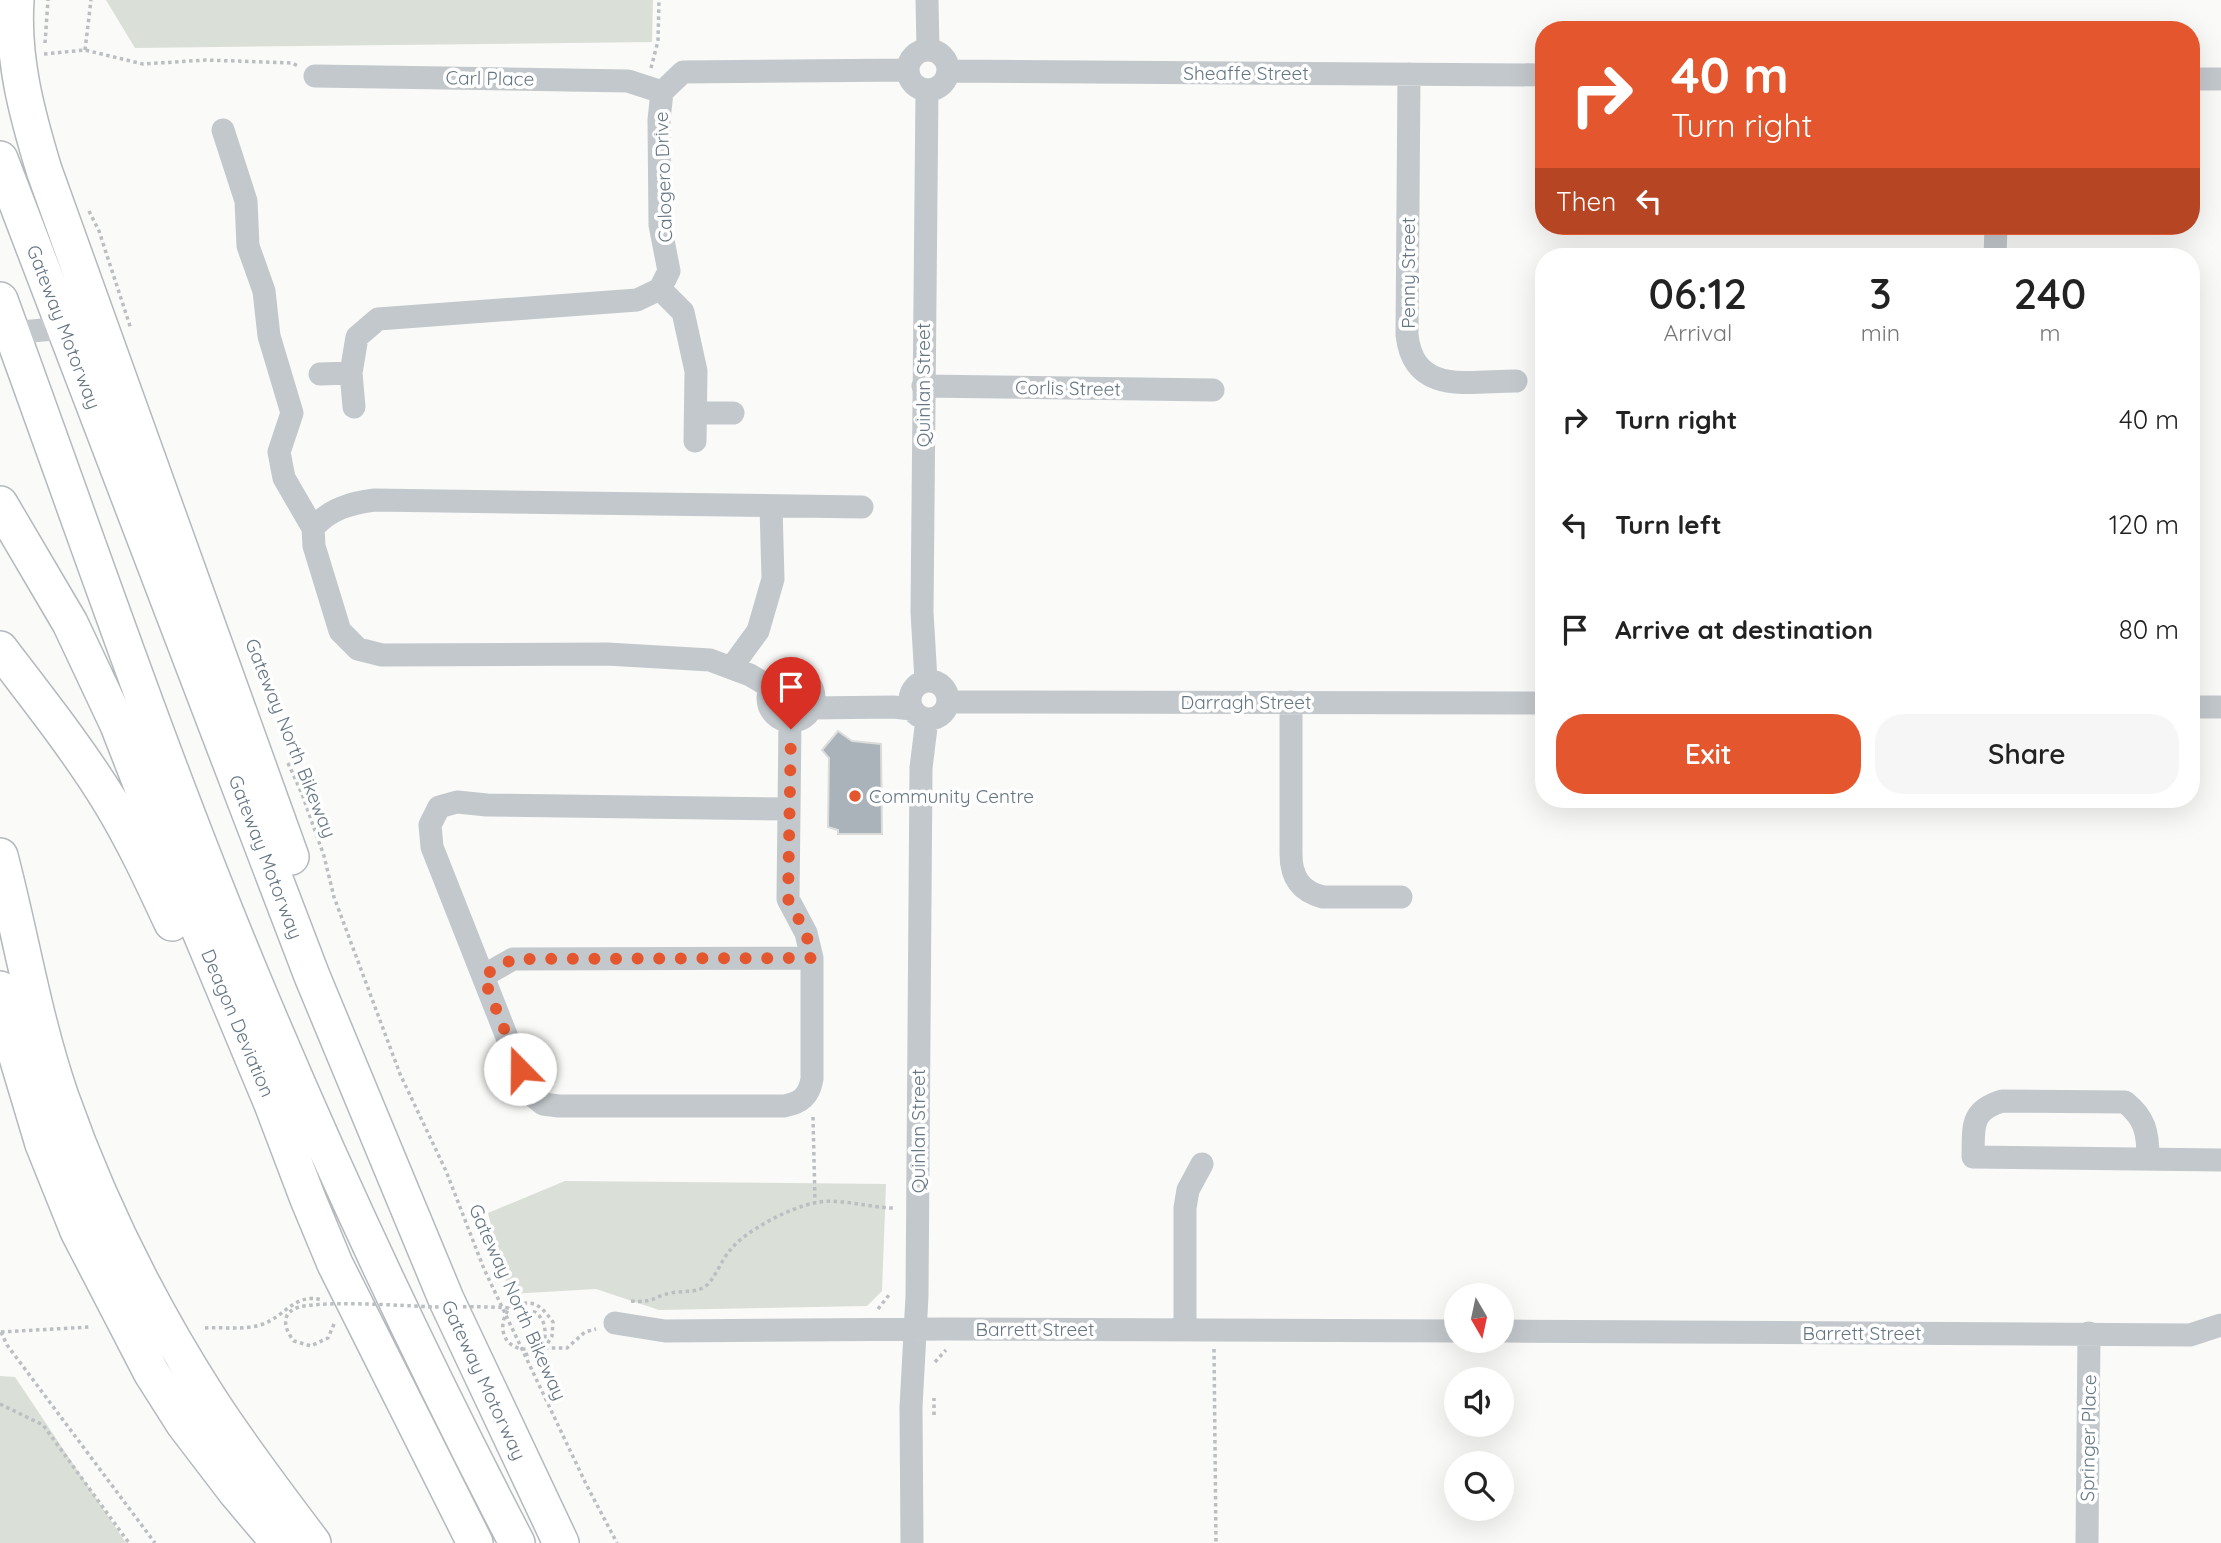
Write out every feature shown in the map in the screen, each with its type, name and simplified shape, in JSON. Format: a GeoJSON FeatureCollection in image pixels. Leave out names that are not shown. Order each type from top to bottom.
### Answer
{"type":"FeatureCollection","features":[{"type":"Feature","properties":{"kind":"highway"},"geometry":{"type":"LineString","coordinates":[[16,0],[14,23],[17,58],[37,148],[313,916],[312,976]]}},
{"type":"Feature","properties":{"kind":"highway","name":"Gateway Motorway"},"geometry":{"type":"LineString","coordinates":[[0,159],[312,976],[446,1299],[561,1543]]}},
{"type":"Feature","properties":{"kind":"highway"},"geometry":{"type":"LineString","coordinates":[[0,300],[151,719],[252,977],[389,1289],[517,1543]]}},
{"type":"Feature","properties":{"kind":"highway","name":"Deagon Deviation"},"geometry":{"type":"LineString","coordinates":[[0,504],[70,623],[118,725],[335,1264],[475,1543]]}},
{"type":"Feature","properties":{"kind":"highway"},"geometry":{"type":"LineString","coordinates":[[0,649],[73,746],[111,803],[260,1110],[308,1199]]}},
{"type":"Feature","properties":{"kind":"highway"},"geometry":{"type":"LineString","coordinates":[[0,856],[54,1073],[77,1137],[127,1253],[162,1320],[208,1396],[240,1445],[313,1543]]}},
{"type":"Feature","properties":{"kind":"highway"},"geometry":{"type":"LineString","coordinates":[[0,989],[16,1055],[43,1144],[78,1231],[151,1372],[184,1424],[279,1543]]}},
{"type":"Feature","properties":{"kind":"street"},"geometry":{"type":"LineString","coordinates":[[927,0],[928,49]]}},
{"type":"Feature","properties":{"kind":"street"},"geometry":{"type":"LineString","coordinates":[[928,49],[935,50],[946,58],[949,71],[939,87],[927,90],[911,82],[908,70],[911,58],[928,49]]}},
{"type":"Feature","properties":{"kind":"street","name":"Calogero Drive"},"geometry":{"type":"LineString","coordinates":[[660,289],[669,271],[660,225],[659,120],[654,89],[683,72],[908,70]]}},
{"type":"Feature","properties":{"kind":"street","name":"Sheaffe Street"},"geometry":{"type":"LineString","coordinates":[[949,71],[1535,75]]}},
{"type":"Feature","properties":{"kind":"street","name":"Penny Street"},"geometry":{"type":"LineString","coordinates":[[1409,74],[1409,352],[1418,367],[1429,377],[1445,381],[1516,381]]}},
{"type":"Feature","properties":{"kind":"street","name":"Carl Place"},"geometry":{"type":"LineString","coordinates":[[315,76],[628,81],[654,89]]}},
{"type":"Feature","properties":{"kind":"street"},"geometry":{"type":"LineString","coordinates":[[2200,79],[2221,79]]}},
{"type":"Feature","properties":{"kind":"street","name":"Quinlan Street"},"geometry":{"type":"LineString","coordinates":[[912,1543],[911,1407],[916,1329],[921,768],[919,700],[927,90]]}},
{"type":"Feature","properties":{"kind":"street"},"geometry":{"type":"LineString","coordinates":[[223,130],[246,201],[248,246],[264,291],[270,336],[292,413],[279,452],[284,478],[313,528],[314,546],[340,631],[358,649],[382,655],[607,654],[710,660],[750,675],[770,687]]}},
{"type":"Feature","properties":{"kind":"street"},"geometry":{"type":"LineString","coordinates":[[354,407],[351,373],[357,337],[378,318],[637,300],[660,289],[683,312],[696,371],[695,441]]}},
{"type":"Feature","properties":{"kind":"street"},"geometry":{"type":"LineString","coordinates":[[12,333],[64,328]]}},
{"type":"Feature","properties":{"kind":"street"},"geometry":{"type":"LineString","coordinates":[[320,374],[351,373]]}},
{"type":"Feature","properties":{"kind":"street","name":"Corlis Street"},"geometry":{"type":"LineString","coordinates":[[923,386],[1213,390]]}},
{"type":"Feature","properties":{"kind":"street"},"geometry":{"type":"LineString","coordinates":[[697,413],[733,412]]}},
{"type":"Feature","properties":{"kind":"street"},"geometry":{"type":"LineString","coordinates":[[313,528],[323,517],[349,503],[375,500],[862,507]]}},
{"type":"Feature","properties":{"kind":"street"},"geometry":{"type":"LineString","coordinates":[[731,668],[758,631],[774,579],[771,506]]}},
{"type":"Feature","properties":{"kind":"street"},"geometry":{"type":"LineString","coordinates":[[788,675],[802,677],[812,698],[803,718],[790,721],[776,716],[768,703],[770,687],[774,681],[788,675]]}},
{"type":"Feature","properties":{"kind":"street","name":"Darragh Street"},"geometry":{"type":"LineString","coordinates":[[919,700],[932,680],[946,690],[948,702],[1535,703]]}},
{"type":"Feature","properties":{"kind":"street"},"geometry":{"type":"LineString","coordinates":[[812,698],[893,707],[919,700]]}},
{"type":"Feature","properties":{"kind":"street"},"geometry":{"type":"LineString","coordinates":[[1291,702],[1291,861],[1295,880],[1312,894],[1323,897],[1401,897]]}},
{"type":"Feature","properties":{"kind":"street"},"geometry":{"type":"LineString","coordinates":[[2200,707],[2221,707]]}},
{"type":"Feature","properties":{"kind":"street"},"geometry":{"type":"LineString","coordinates":[[788,809],[487,805],[457,802],[439,807],[430,825],[432,847],[529,1093],[543,1104],[559,1106],[784,1106],[796,1104],[805,1097],[812,1079],[812,958],[806,933],[788,899],[790,721]]}},
{"type":"Feature","properties":{"kind":"street"},"geometry":{"type":"LineString","coordinates":[[483,976],[513,959],[812,958]]}},
{"type":"Feature","properties":{"kind":"street"},"geometry":{"type":"LineString","coordinates":[[2148,1158],[2148,1137],[2144,1122],[2125,1102],[2001,1101],[1986,1106],[1977,1116],[1974,1130],[1973,1157],[2221,1160]]}},
{"type":"Feature","properties":{"kind":"street"},"geometry":{"type":"LineString","coordinates":[[1185,1330],[1185,1208],[1188,1190],[1202,1164]]}},
{"type":"Feature","properties":{"kind":"street","name":"Barrett Street"},"geometry":{"type":"LineString","coordinates":[[615,1323],[665,1331],[1444,1331]]}},
{"type":"Feature","properties":{"kind":"street","name":"Barrett Street"},"geometry":{"type":"LineString","coordinates":[[1514,1331],[2190,1335],[2221,1325]]}},
{"type":"Feature","properties":{"kind":"street","name":"Springer Place"},"geometry":{"type":"LineString","coordinates":[[2087,1543],[2089,1333]]}},
{"type":"Feature","properties":{"kind":"path"},"geometry":{"type":"LineString","coordinates":[[45,66],[48,0]]}},
{"type":"Feature","properties":{"kind":"path"},"geometry":{"type":"LineString","coordinates":[[85,50],[91,0]]}},
{"type":"Feature","properties":{"kind":"path"},"geometry":{"type":"LineString","coordinates":[[654,89],[659,0]]}},
{"type":"Feature","properties":{"kind":"path"},"geometry":{"type":"LineString","coordinates":[[44,54],[85,50],[143,64],[206,60],[292,63],[315,76]]}},
{"type":"Feature","properties":{"kind":"path"},"geometry":{"type":"LineString","coordinates":[[87,207],[99,231],[132,333]]}},
{"type":"Feature","properties":{"kind":"path","name":"Gateway North Bikeway"},"geometry":{"type":"LineString","coordinates":[[286,760],[302,794],[324,856],[334,897],[400,1074],[446,1171],[484,1269],[586,1484],[617,1543]]}},
{"type":"Feature","properties":{"kind":"path"},"geometry":{"type":"LineString","coordinates":[[805,1097],[813,1106],[815,1202]]}},
{"type":"Feature","properties":{"kind":"path"},"geometry":{"type":"LineString","coordinates":[[631,1301],[649,1303],[671,1293],[692,1292],[708,1284],[740,1239],[791,1210],[815,1202],[894,1208]]}},
{"type":"Feature","properties":{"kind":"path"},"geometry":{"type":"LineString","coordinates":[[870,1313],[884,1304],[889,1295]]}},
{"type":"Feature","properties":{"kind":"path"},"geometry":{"type":"LineString","coordinates":[[205,1328],[250,1328],[264,1324],[305,1298],[324,1301],[329,1307]]}},
{"type":"Feature","properties":{"kind":"path"},"geometry":{"type":"LineString","coordinates":[[332,1315],[334,1324],[328,1338],[311,1346],[294,1341],[285,1327],[286,1317],[292,1310],[318,1305],[456,1307],[496,1309],[505,1309],[515,1309],[525,1309],[536,1313],[543,1321],[546,1334],[544,1343],[527,1350],[516,1349],[506,1340],[502,1328],[505,1315],[510,1307],[524,1302],[543,1308],[553,1322],[552,1336],[545,1348]]}},
{"type":"Feature","properties":{"kind":"path"},"geometry":{"type":"LineString","coordinates":[[525,1355],[545,1348],[567,1348],[585,1332],[615,1323]]}},
{"type":"Feature","properties":{"kind":"path"},"geometry":{"type":"LineString","coordinates":[[90,1326],[0,1332],[155,1543]]}},
{"type":"Feature","properties":{"kind":"path"},"geometry":{"type":"LineString","coordinates":[[1214,1330],[1216,1543]]}},
{"type":"Feature","properties":{"kind":"path"},"geometry":{"type":"LineString","coordinates":[[935,1367],[935,1360],[947,1350],[947,1343]]}},
{"type":"Feature","properties":{"kind":"path"},"geometry":{"type":"LineString","coordinates":[[934,1389],[934,1416]]}},
{"type":"Feature","properties":{"kind":"path"},"geometry":{"type":"LineString","coordinates":[[0,1404],[43,1425],[129,1543]]}},
{"type":"Feature","properties":{"kind":"shaded area"},"geometry":{"type":"Polygon","coordinates":[[[106,0],[653,0],[652,42],[135,48],[106,0]]]}},
{"type":"Feature","properties":{"kind":"shaded area"},"geometry":{"type":"Polygon","coordinates":[[[565,1181],[886,1184],[882,1291],[867,1306],[659,1310],[596,1289],[509,1294],[488,1213],[565,1181]]]}},
{"type":"Feature","properties":{"kind":"shaded area"},"geometry":{"type":"Polygon","coordinates":[[[0,1376],[15,1377],[126,1543],[0,1543],[0,1376]]]}},
{"type":"Feature","properties":{"kind":"building","name":"Community Centre"},"geometry":{"type":"Polygon","coordinates":[[[838,731],[852,741],[881,744],[882,834],[838,834],[838,830],[828,827],[829,758],[822,750],[838,731]]]}},
{"type":"Feature","properties":{"kind":"place","name":"Community Centre"},"geometry":{"type":"Point","coordinates":[855,796]}},
{"type":"Feature","properties":{"kind":"route"},"geometry":{"type":"LineString","coordinates":[[520,1069],[483,976],[513,959],[812,958],[806,933],[788,899],[791,729]]}}]}
